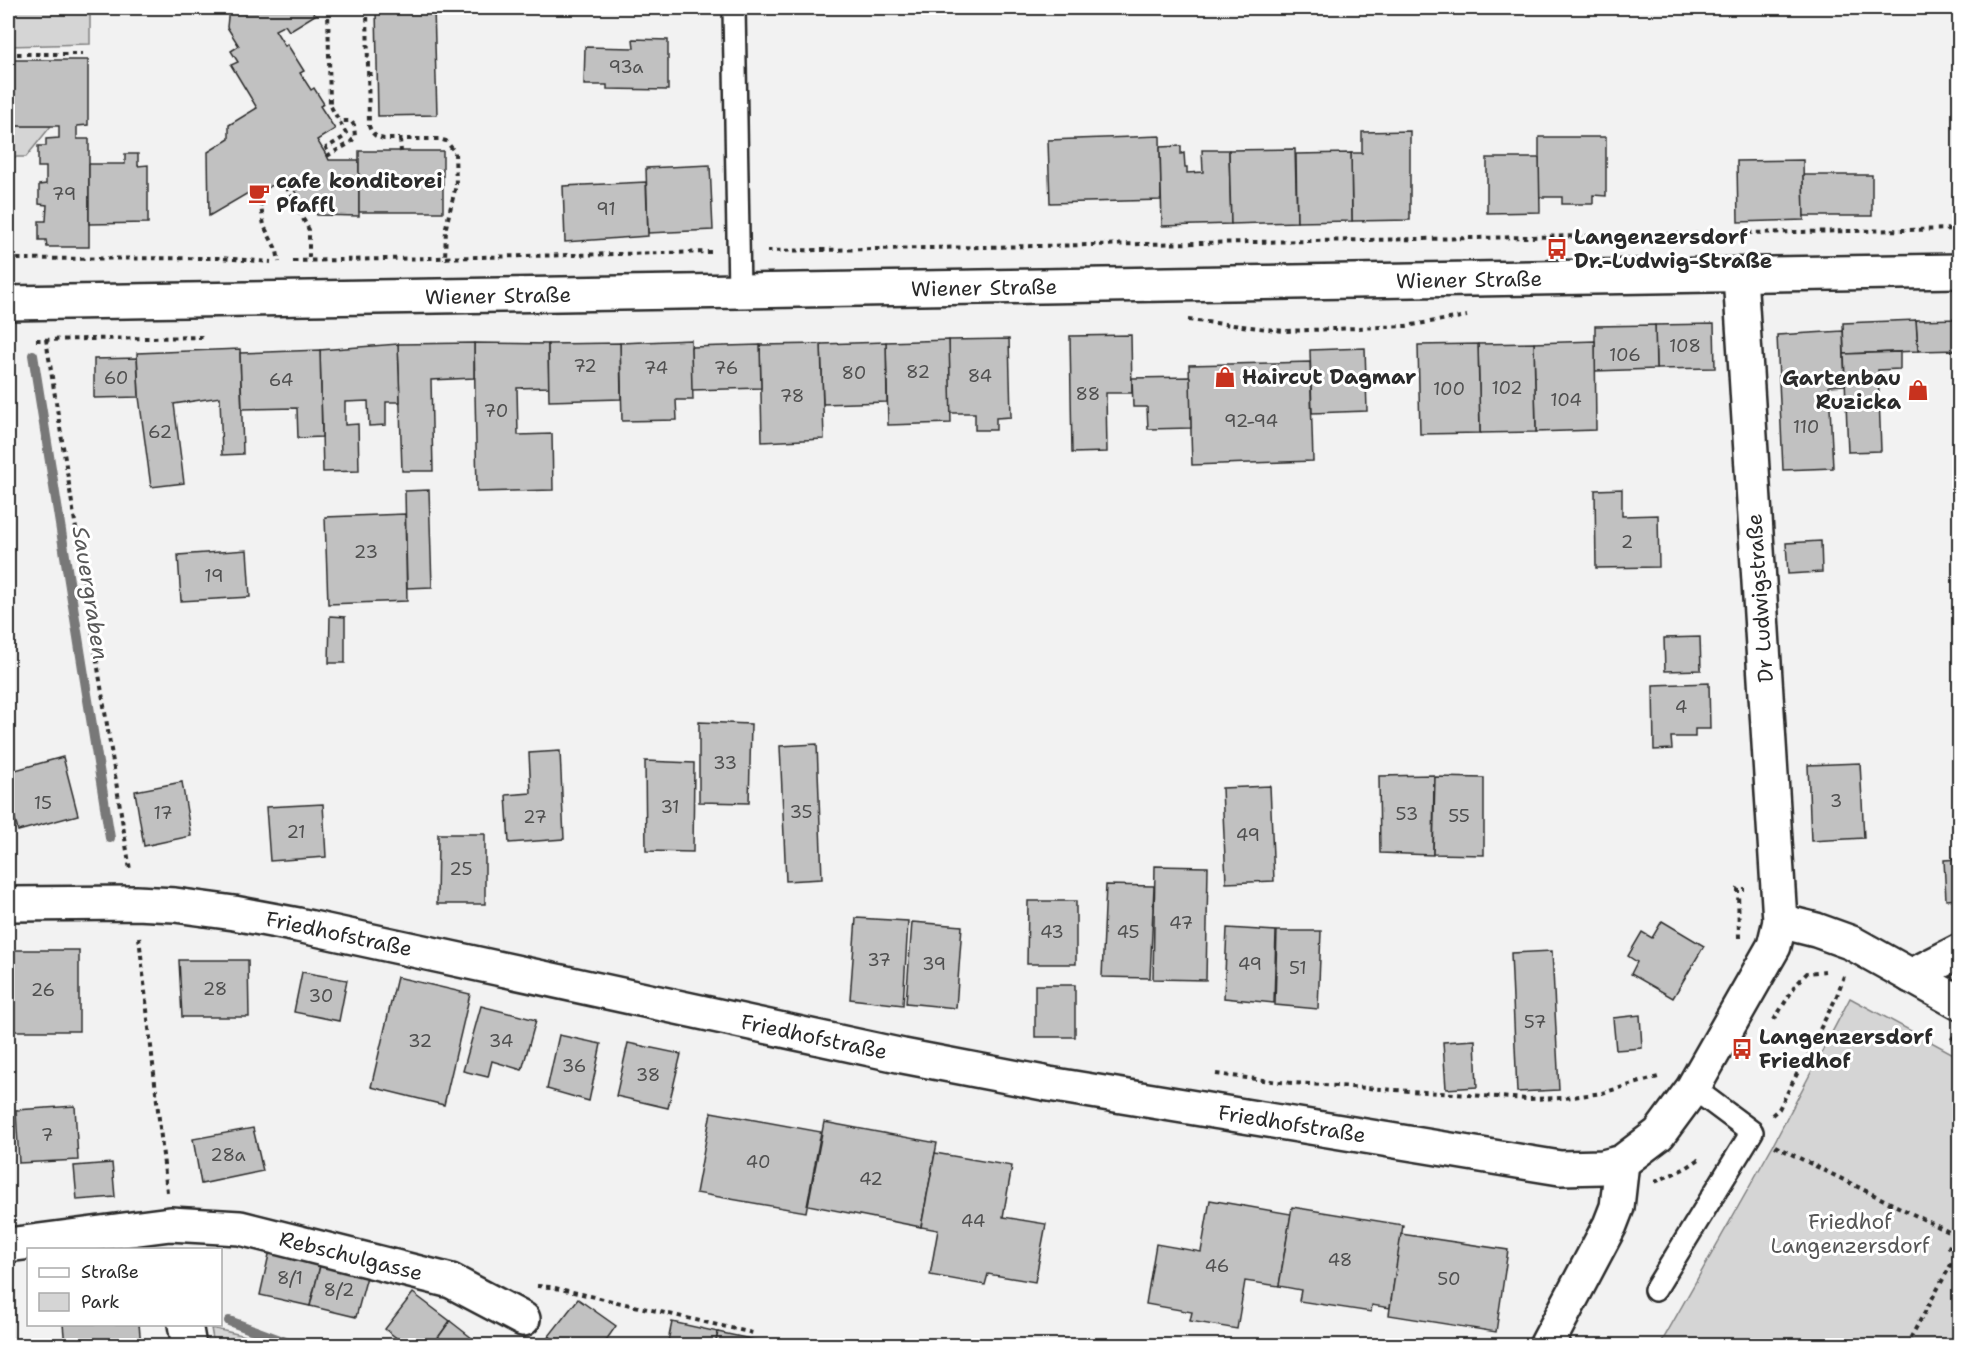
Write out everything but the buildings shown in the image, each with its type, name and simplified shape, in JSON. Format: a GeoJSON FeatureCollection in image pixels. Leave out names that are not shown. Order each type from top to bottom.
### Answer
{"type":"FeatureCollection","features":[{"type":"Feature","properties":{"kind":"street","name":"Wiener Straße"},"geometry":{"type":"LineString","coordinates":[[8,303],[1959,271]]}},
{"type":"Feature","properties":{"kind":"street","name":"Dr Ludwigstraße"},"geometry":{"type":"LineString","coordinates":[[1622,1162],[1659,1134],[1679,1081],[1774,946],[1780,921],[1740,275]]}},
{"type":"Feature","properties":{"kind":"street","name":"Friedhofstraße"},"geometry":{"type":"LineString","coordinates":[[8,904],[136,903],[234,913],[880,1052],[1049,1083],[1560,1168],[1603,1167],[1622,1162]]}},
{"type":"Feature","properties":{"kind":"street"},"geometry":{"type":"LineString","coordinates":[[1780,921],[1816,930],[1852,943],[1959,1003]]}},
{"type":"Feature","properties":{"kind":"street"},"geometry":{"type":"LineString","coordinates":[[1911,976],[1959,951]]}},
{"type":"Feature","properties":{"kind":"street"},"geometry":{"type":"LineString","coordinates":[[1546,1346],[1610,1225],[1617,1207],[1622,1162]]}},
{"type":"Feature","properties":{"kind":"street","name":"Rebschulgasse"},"geometry":{"type":"LineString","coordinates":[[8,1245],[172,1237],[240,1228],[451,1281],[523,1319]]}},
{"type":"Feature","properties":{"kind":"street"},"geometry":{"type":"LineString","coordinates":[[185,1326],[189,1346]]}},
{"type":"Feature","properties":{"kind":"lane"},"geometry":{"type":"LineString","coordinates":[[734,8],[739,292]]}},
{"type":"Feature","properties":{"kind":"lane"},"geometry":{"type":"LineString","coordinates":[[1655,1290],[1752,1132],[1679,1081]]}},
{"type":"Feature","properties":{"kind":"path"},"geometry":{"type":"LineString","coordinates":[[328,8],[330,105],[345,135],[326,148],[328,155],[350,143],[355,137],[354,125],[351,121],[339,121]]}},
{"type":"Feature","properties":{"kind":"path"},"geometry":{"type":"LineString","coordinates":[[367,8],[369,126],[371,132],[376,138],[439,139],[446,141],[455,152],[456,185],[446,226],[444,257],[446,296]]}},
{"type":"Feature","properties":{"kind":"path"},"geometry":{"type":"LineString","coordinates":[[8,54],[81,54]]}},
{"type":"Feature","properties":{"kind":"path"},"geometry":{"type":"LineString","coordinates":[[43,54],[43,60]]}},
{"type":"Feature","properties":{"kind":"path"},"geometry":{"type":"LineString","coordinates":[[368,74],[377,74]]}},
{"type":"Feature","properties":{"kind":"path"},"geometry":{"type":"LineString","coordinates":[[400,139],[401,152]]}},
{"type":"Feature","properties":{"kind":"path"},"geometry":{"type":"LineString","coordinates":[[282,179],[309,230],[309,260]]}},
{"type":"Feature","properties":{"kind":"path"},"geometry":{"type":"LineString","coordinates":[[259,193],[264,226],[277,251],[279,262]]}},
{"type":"Feature","properties":{"kind":"path"},"geometry":{"type":"LineString","coordinates":[[8,259],[220,258],[279,262],[1959,229]]}},
{"type":"Feature","properties":{"kind":"path"},"geometry":{"type":"LineString","coordinates":[[41,302],[136,903],[172,1237]]}},
{"type":"Feature","properties":{"kind":"path"},"geometry":{"type":"LineString","coordinates":[[1177,321],[1285,331],[1406,326],[1472,315]]}},
{"type":"Feature","properties":{"kind":"path"},"geometry":{"type":"LineString","coordinates":[[46,340],[213,337]]}},
{"type":"Feature","properties":{"kind":"path"},"geometry":{"type":"LineString","coordinates":[[1739,943],[1738,889],[1778,888]]}},
{"type":"Feature","properties":{"kind":"path"},"geometry":{"type":"LineString","coordinates":[[1844,977],[1836,998],[1779,1109],[1752,1132],[1773,1145],[1955,1234]]}},
{"type":"Feature","properties":{"kind":"path"},"geometry":{"type":"LineString","coordinates":[[1209,1073],[1279,1082],[1527,1099],[1565,1098],[1679,1081]]}},
{"type":"Feature","properties":{"kind":"path"},"geometry":{"type":"LineString","coordinates":[[1906,1346],[1959,1252],[1948,1247],[1959,1225]]}},
{"type":"Feature","properties":{"kind":"path"},"geometry":{"type":"LineString","coordinates":[[529,1286],[551,1287],[753,1333]]}},
{"type":"Feature","properties":{"kind":"green space"},"geometry":{"type":"Polygon","coordinates":[[[8,8],[90,8],[90,44],[8,46],[8,8]]]}},
{"type":"Feature","properties":{"kind":"green space"},"geometry":{"type":"Polygon","coordinates":[[[8,126],[51,126],[26,157],[8,157],[8,126]]]}},
{"type":"Feature","properties":{"kind":"green space","name":"Friedhof Langenzersdorf"},"geometry":{"type":"Polygon","coordinates":[[[1850,998],[1959,1057],[1959,1345],[1660,1345],[1773,1145],[1850,998]]]}},
{"type":"Feature","properties":{"kind":"green space"},"geometry":{"type":"Polygon","coordinates":[[[211,1328],[259,1339],[273,1345],[214,1345],[211,1328]]]}},
{"type":"Feature","properties":{"kind":"waterway","name":"Sauergraben"},"geometry":{"type":"LineString","coordinates":[[33,355],[110,838]]}},
{"type":"Feature","properties":{"kind":"waterway"},"geometry":{"type":"LineString","coordinates":[[229,1321],[296,1346]]}},
{"type":"Feature","properties":{"kind":"place","name":"cafe konditorei Pfaffl"},"geometry":{"type":"Point","coordinates":[259,193]}},
{"type":"Feature","properties":{"kind":"place","name":"Langenzersdorf Dr.-Ludwig-Straße"},"geometry":{"type":"Point","coordinates":[1557,249]}},
{"type":"Feature","properties":{"kind":"place","name":"Haircut Dagmar"},"geometry":{"type":"Point","coordinates":[1225,377]}},
{"type":"Feature","properties":{"kind":"place","name":"Gartenbau Ruzicka"},"geometry":{"type":"Point","coordinates":[1918,390]}},
{"type":"Feature","properties":{"kind":"place","name":"Langenzersdorf Friedhof"},"geometry":{"type":"Point","coordinates":[1742,1049]}}]}
